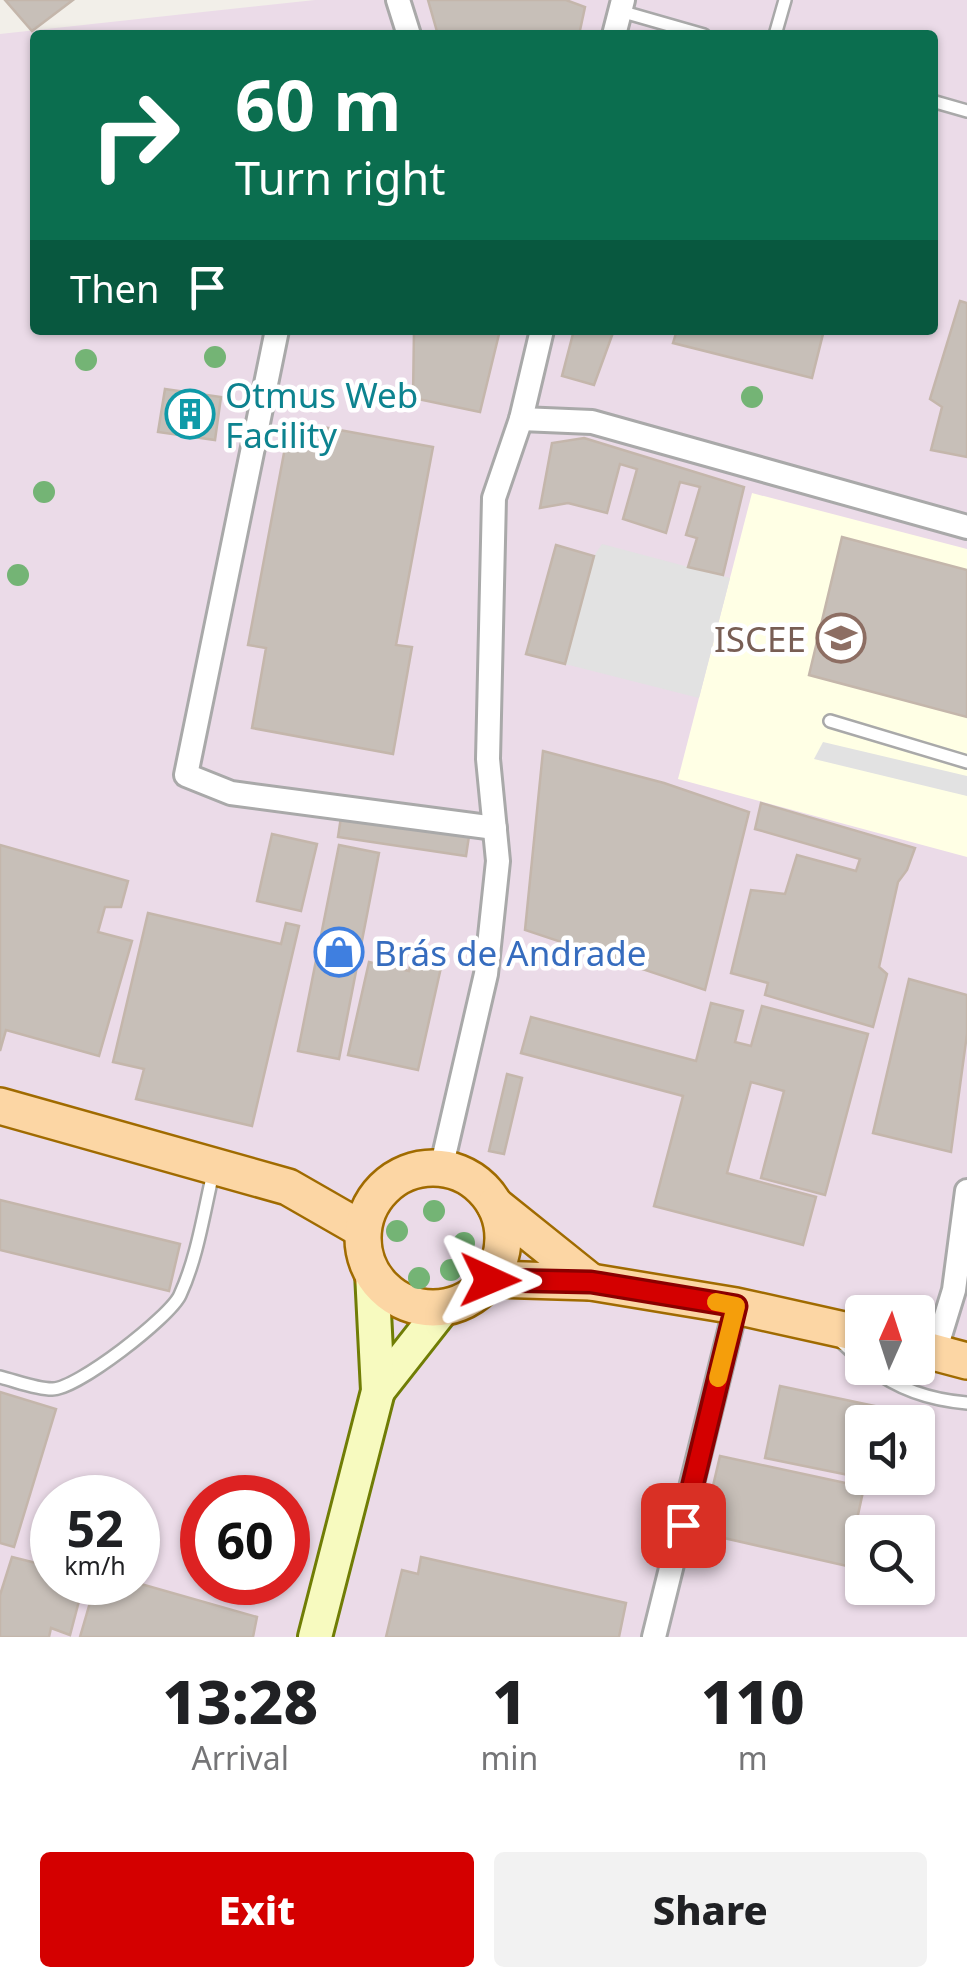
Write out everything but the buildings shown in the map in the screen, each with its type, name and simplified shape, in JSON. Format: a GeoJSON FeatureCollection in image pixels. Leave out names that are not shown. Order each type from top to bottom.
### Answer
{"type":"FeatureCollection","features":[{"type":"Feature","properties":{"kind":"main road"},"geometry":{"type":"LineString","coordinates":[[0,1106],[288,1188],[364,1230]]}},
{"type":"Feature","properties":{"kind":"main road"},"geometry":{"type":"LineString","coordinates":[[495,1206],[502,1224],[499,1262],[490,1280],[474,1295],[444,1307],[415,1306],[398,1299],[372,1273],[365,1257],[364,1230],[370,1208],[384,1189],[410,1172],[441,1169],[472,1181],[495,1206],[591,1282]]}},
{"type":"Feature","properties":{"kind":"main road"},"geometry":{"type":"LineString","coordinates":[[288,1188],[384,1189]]}},
{"type":"Feature","properties":{"kind":"main road"},"geometry":{"type":"LineString","coordinates":[[490,1280],[591,1282],[736,1306],[845,1330]]}},
{"type":"Feature","properties":{"kind":"street"},"geometry":{"type":"LineString","coordinates":[[398,0],[407,30]]}},
{"type":"Feature","properties":{"kind":"street"},"geometry":{"type":"LineString","coordinates":[[276,335],[186,775],[231,794],[495,828]]}},
{"type":"Feature","properties":{"kind":"street"},"geometry":{"type":"LineString","coordinates":[[441,1169],[486,974],[498,861],[488,759],[494,498],[521,419],[541,335]]}},
{"type":"Feature","properties":{"kind":"street"},"geometry":{"type":"LineString","coordinates":[[521,419],[592,422],[967,527]]}},
{"type":"Feature","properties":{"kind":"street"},"geometry":{"type":"LineString","coordinates":[[940,1354],[960,1292],[967,1191]]}},
{"type":"Feature","properties":{"kind":"street"},"geometry":{"type":"LineString","coordinates":[[315,1637],[378,1391],[372,1273]]}},
{"type":"Feature","properties":{"kind":"street"},"geometry":{"type":"LineString","coordinates":[[654,1637],[736,1306]]}},
{"type":"Feature","properties":{"kind":"street"},"geometry":{"type":"LineString","coordinates":[[378,1391],[444,1307]]}},
{"type":"Feature","properties":{"kind":"lane"},"geometry":{"type":"LineString","coordinates":[[777,30],[786,0]]}},
{"type":"Feature","properties":{"kind":"lane"},"geometry":{"type":"LineString","coordinates":[[622,6],[690,30]]}},
{"type":"Feature","properties":{"kind":"lane"},"geometry":{"type":"LineString","coordinates":[[938,103],[967,111]]}},
{"type":"Feature","properties":{"kind":"lane"},"geometry":{"type":"LineString","coordinates":[[830,721],[967,762]]}},
{"type":"Feature","properties":{"kind":"lane"},"geometry":{"type":"LineString","coordinates":[[0,1377],[55,1390],[84,1376],[162,1318],[179,1299],[192,1262],[215,1165]]}},
{"type":"Feature","properties":{"kind":"lane"},"geometry":{"type":"LineString","coordinates":[[820,1324],[845,1345]]}},
{"type":"Feature","properties":{"kind":"lane"},"geometry":{"type":"LineString","coordinates":[[896,1385],[911,1392],[967,1403]]}},
{"type":"Feature","properties":{"kind":"shaded area"},"geometry":{"type":"Polygon","coordinates":[[[315,0],[967,0],[967,1637],[0,1637],[0,34],[30,31],[30,335],[938,335],[938,30],[37,30],[315,0]]]}},
{"type":"Feature","properties":{"kind":"shaded area","name":"ISCEE"},"geometry":{"type":"Polygon","coordinates":[[[752,493],[967,549],[967,857],[678,779],[752,493]]]}},
{"type":"Feature","properties":{"kind":"shaded area"},"geometry":{"type":"Polygon","coordinates":[[[602,544],[730,578],[699,698],[565,664],[594,556],[602,544]]]}},
{"type":"Feature","properties":{"kind":"shaded area"},"geometry":{"type":"Polygon","coordinates":[[[823,742],[967,776],[967,796],[814,759],[823,742]]]}},
{"type":"Feature","properties":{"kind":"slow traffic"},"geometry":{"type":"LineString","coordinates":[[716,1302],[736,1306],[718,1378]]}},
{"type":"Feature","properties":{"kind":"place","name":"Otmus Web Facility"},"geometry":{"type":"Point","coordinates":[190,414]}},
{"type":"Feature","properties":{"kind":"place","name":"ISCEE"},"geometry":{"type":"Point","coordinates":[841,638]}},
{"type":"Feature","properties":{"kind":"place","name":"Brás de Andrade"},"geometry":{"type":"Point","coordinates":[339,952]}},
{"type":"Feature","properties":{"kind":"route"},"geometry":{"type":"LineString","coordinates":[[490,1280],[591,1282],[736,1306],[683,1525]]}}]}
